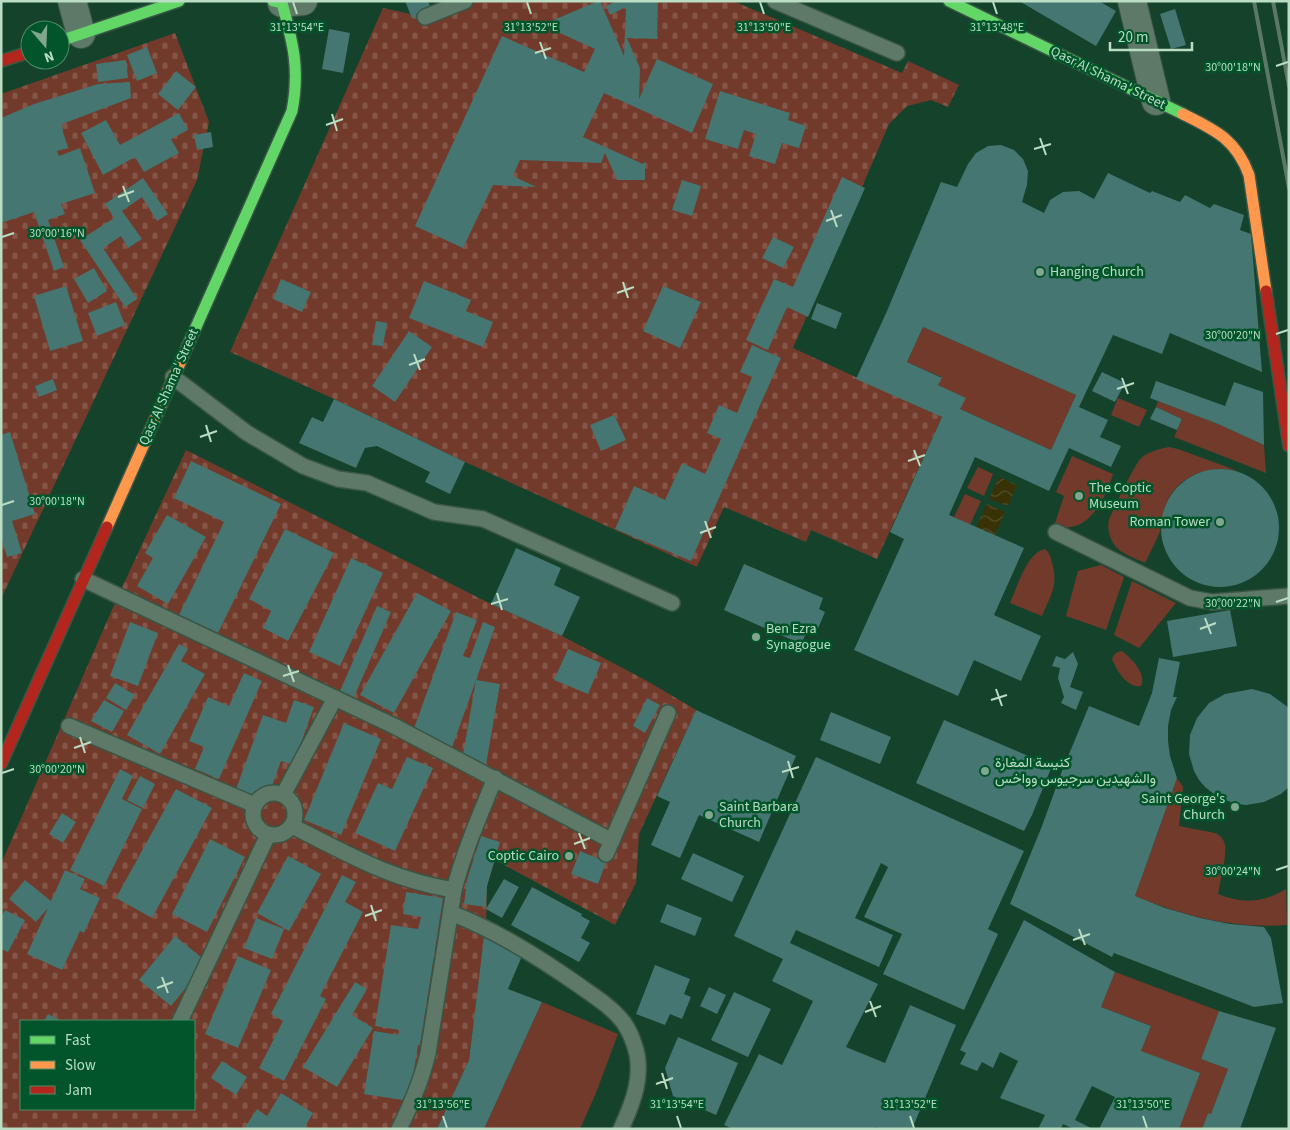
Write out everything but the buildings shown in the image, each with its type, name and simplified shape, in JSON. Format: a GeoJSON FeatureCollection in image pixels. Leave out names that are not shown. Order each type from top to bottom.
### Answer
{"type":"FeatureCollection","features":[{"type":"Feature","properties":{"kind":"main road"},"geometry":{"type":"LineString","coordinates":[[70,38],[179,1]]}},
{"type":"Feature","properties":{"kind":"main road","name":"Qasr Al Shama' Street"},"geometry":{"type":"LineString","coordinates":[[949,1],[982,8],[1156,101],[1212,128],[1226,137],[1238,150],[1248,174],[1289,446]]}},
{"type":"Feature","properties":{"kind":"main road","name":"Qasr Al Shama' Street"},"geometry":{"type":"LineString","coordinates":[[1,764],[292,111],[297,77],[297,60],[286,2]]}},
{"type":"Feature","properties":{"kind":"main road"},"geometry":{"type":"LineString","coordinates":[[1,61],[20,55]]}},
{"type":"Feature","properties":{"kind":"street"},"geometry":{"type":"LineString","coordinates":[[70,38],[72,1]]}},
{"type":"Feature","properties":{"kind":"street"},"geometry":{"type":"LineString","coordinates":[[1132,1],[1156,101]]}},
{"type":"Feature","properties":{"kind":"lane"},"geometry":{"type":"LineString","coordinates":[[425,17],[465,1]]}},
{"type":"Feature","properties":{"kind":"lane"},"geometry":{"type":"LineString","coordinates":[[775,1],[897,53]]}},
{"type":"Feature","properties":{"kind":"lane"},"geometry":{"type":"LineString","coordinates":[[173,377],[247,434],[303,466],[338,479],[354,480],[374,486],[434,512],[483,519],[672,603]]}},
{"type":"Feature","properties":{"kind":"lane"},"geometry":{"type":"LineString","coordinates":[[1056,532],[1190,598],[1212,602],[1289,596]]}},
{"type":"Feature","properties":{"kind":"lane"},"geometry":{"type":"LineString","coordinates":[[83,579],[335,698],[495,778],[608,847],[668,713]]}},
{"type":"Feature","properties":{"kind":"lane"},"geometry":{"type":"LineString","coordinates":[[283,795],[335,698]]}},
{"type":"Feature","properties":{"kind":"lane"},"geometry":{"type":"LineString","coordinates":[[69,726],[255,805]]}},
{"type":"Feature","properties":{"kind":"lane"},"geometry":{"type":"LineString","coordinates":[[399,1129],[424,1071],[454,890],[467,846],[495,778]]}},
{"type":"Feature","properties":{"kind":"lane"},"geometry":{"type":"LineString","coordinates":[[267,795],[283,795],[290,800],[294,808],[295,817],[292,826],[285,832],[277,835],[268,835],[260,830],[255,823],[253,814],[255,805],[260,798],[267,795]]}},
{"type":"Feature","properties":{"kind":"lane"},"geometry":{"type":"LineString","coordinates":[[292,826],[394,876],[454,890]]}},
{"type":"Feature","properties":{"kind":"lane"},"geometry":{"type":"LineString","coordinates":[[180,1020],[268,835]]}},
{"type":"Feature","properties":{"kind":"lane"},"geometry":{"type":"LineString","coordinates":[[451,913],[501,935],[531,953],[608,1006],[625,1024],[635,1045],[639,1069],[635,1092],[621,1129]]}},
{"type":"Feature","properties":{"kind":"green space"},"geometry":{"type":"Polygon","coordinates":[[[476,1],[733,1],[902,73],[908,61],[959,85],[948,107],[931,100],[907,106],[889,124],[793,348],[942,417],[877,559],[811,530],[806,542],[724,507],[697,567],[465,462],[334,399],[230,352],[383,8],[433,19],[476,1]]]}},
{"type":"Feature","properties":{"kind":"green space"},"geometry":{"type":"Polygon","coordinates":[[[175,33],[209,122],[197,180],[1,599],[1,94],[175,33]]]}},
{"type":"Feature","properties":{"kind":"green space"},"geometry":{"type":"Polygon","coordinates":[[[923,327],[1076,395],[1051,450],[960,409],[965,398],[938,385],[941,377],[907,362],[923,327]]]}},
{"type":"Feature","properties":{"kind":"green space"},"geometry":{"type":"Polygon","coordinates":[[[1118,398],[1147,410],[1139,427],[1111,415],[1118,398]]]}},
{"type":"Feature","properties":{"kind":"green space"},"geometry":{"type":"Polygon","coordinates":[[[1158,401],[1218,424],[1264,445],[1266,473],[1174,437],[1182,419],[1156,407],[1158,401]]]}},
{"type":"Feature","properties":{"kind":"green space"},"geometry":{"type":"Polygon","coordinates":[[[1169,447],[1238,471],[1206,471],[1186,479],[1178,486],[1166,504],[1160,531],[1145,563],[1127,555],[1116,547],[1109,534],[1108,523],[1124,488],[1141,458],[1151,452],[1169,447]]]}},
{"type":"Feature","properties":{"kind":"green space"},"geometry":{"type":"Polygon","coordinates":[[[186,450],[491,604],[562,636],[649,682],[696,710],[639,834],[636,883],[615,925],[495,860],[487,886],[486,927],[469,1060],[437,1129],[1,1129],[1,864],[118,596],[186,450]]]}},
{"type":"Feature","properties":{"kind":"green space"},"geometry":{"type":"Polygon","coordinates":[[[1072,456],[1113,474],[1106,494],[1086,520],[1078,525],[1068,527],[1057,526],[1055,523],[1064,496],[1056,492],[1072,456]]]}},
{"type":"Feature","properties":{"kind":"green space"},"geometry":{"type":"Polygon","coordinates":[[[978,467],[993,474],[984,496],[967,488],[978,467]]]}},
{"type":"Feature","properties":{"kind":"green space"},"geometry":{"type":"Polygon","coordinates":[[[965,494],[981,501],[970,525],[954,517],[965,494]]]}},
{"type":"Feature","properties":{"kind":"green space"},"geometry":{"type":"Polygon","coordinates":[[[1045,549],[1051,557],[1055,578],[1053,590],[1042,616],[1010,603],[1028,563],[1045,549]]]}},
{"type":"Feature","properties":{"kind":"green space"},"geometry":{"type":"Polygon","coordinates":[[[1101,565],[1124,577],[1106,630],[1066,616],[1078,571],[1101,565]]]}},
{"type":"Feature","properties":{"kind":"green space"},"geometry":{"type":"Polygon","coordinates":[[[1132,581],[1176,603],[1139,648],[1114,635],[1132,581]]]}},
{"type":"Feature","properties":{"kind":"green space"},"geometry":{"type":"Polygon","coordinates":[[[1122,651],[1134,662],[1140,671],[1142,676],[1141,686],[1132,685],[1127,682],[1116,668],[1112,659],[1118,652],[1122,651]]]}},
{"type":"Feature","properties":{"kind":"green space"},"geometry":{"type":"Polygon","coordinates":[[[1177,778],[1183,787],[1179,826],[1215,833],[1222,838],[1224,843],[1225,856],[1218,894],[1244,901],[1269,897],[1286,889],[1287,925],[1247,925],[1209,920],[1172,910],[1135,896],[1177,778]]]}},
{"type":"Feature","properties":{"kind":"green space"},"geometry":{"type":"Polygon","coordinates":[[[1115,972],[1219,1011],[1201,1059],[1228,1069],[1211,1114],[1208,1113],[1202,1129],[1179,1129],[1141,1051],[1151,1026],[1101,1007],[1115,972]]]}},
{"type":"Feature","properties":{"kind":"green space"},"geometry":{"type":"Polygon","coordinates":[[[542,1002],[618,1034],[580,1129],[484,1129],[542,1002]]]}},
{"type":"Feature","properties":{"kind":"water"},"geometry":{"type":"Polygon","coordinates":[[[999,477],[1017,485],[1008,506],[989,499],[999,477]]]}},
{"type":"Feature","properties":{"kind":"water"},"geometry":{"type":"Polygon","coordinates":[[[987,504],[1005,512],[995,535],[976,527],[987,504]]]}},
{"type":"Feature","properties":{"kind":"railway"},"geometry":{"type":"LineString","coordinates":[[1254,1],[1289,188]]}},
{"type":"Feature","properties":{"kind":"railway"},"geometry":{"type":"LineString","coordinates":[[1273,1],[1289,86]]}},
{"type":"Feature","properties":{"kind":"traffic: fast"},"geometry":{"type":"LineString","coordinates":[[70,38],[179,1]]}},
{"type":"Feature","properties":{"kind":"traffic: fast"},"geometry":{"type":"LineString","coordinates":[[188,345],[292,111],[295,82],[292,44],[282,3],[273,1]]}},
{"type":"Feature","properties":{"kind":"traffic: fast"},"geometry":{"type":"LineString","coordinates":[[949,1],[1183,114]]}},
{"type":"Feature","properties":{"kind":"traffic: slow"},"geometry":{"type":"LineString","coordinates":[[1183,114],[1223,137],[1231,144],[1244,163],[1249,175],[1266,291]]}},
{"type":"Feature","properties":{"kind":"traffic: slow"},"geometry":{"type":"LineString","coordinates":[[107,527],[188,345]]}},
{"type":"Feature","properties":{"kind":"traffic: jam"},"geometry":{"type":"LineString","coordinates":[[1,61],[20,55]]}},
{"type":"Feature","properties":{"kind":"traffic: jam"},"geometry":{"type":"LineString","coordinates":[[1266,291],[1289,446]]}},
{"type":"Feature","properties":{"kind":"traffic: jam"},"geometry":{"type":"LineString","coordinates":[[1,764],[107,527]]}},
{"type":"Feature","properties":{"kind":"place","name":"Hanging Church"},"geometry":{"type":"Point","coordinates":[1040,272]}},
{"type":"Feature","properties":{"kind":"place","name":"The Coptic Museum"},"geometry":{"type":"Point","coordinates":[1079,496]}},
{"type":"Feature","properties":{"kind":"place","name":"Roman Tower"},"geometry":{"type":"Point","coordinates":[1220,522]}},
{"type":"Feature","properties":{"kind":"place","name":"Ben Ezra Synagogue"},"geometry":{"type":"Point","coordinates":[756,637]}},
{"type":"Feature","properties":{"kind":"place","name":"كنيسة المغارة والشهيدين سرجيوس وواخس"},"geometry":{"type":"Point","coordinates":[985,771]}},
{"type":"Feature","properties":{"kind":"place","name":"Saint George's Church"},"geometry":{"type":"Point","coordinates":[1235,807]}},
{"type":"Feature","properties":{"kind":"place","name":"Saint Barbara Church"},"geometry":{"type":"Point","coordinates":[709,815]}},
{"type":"Feature","properties":{"kind":"place","name":"Coptic Cairo"},"geometry":{"type":"Point","coordinates":[569,856]}}]}
